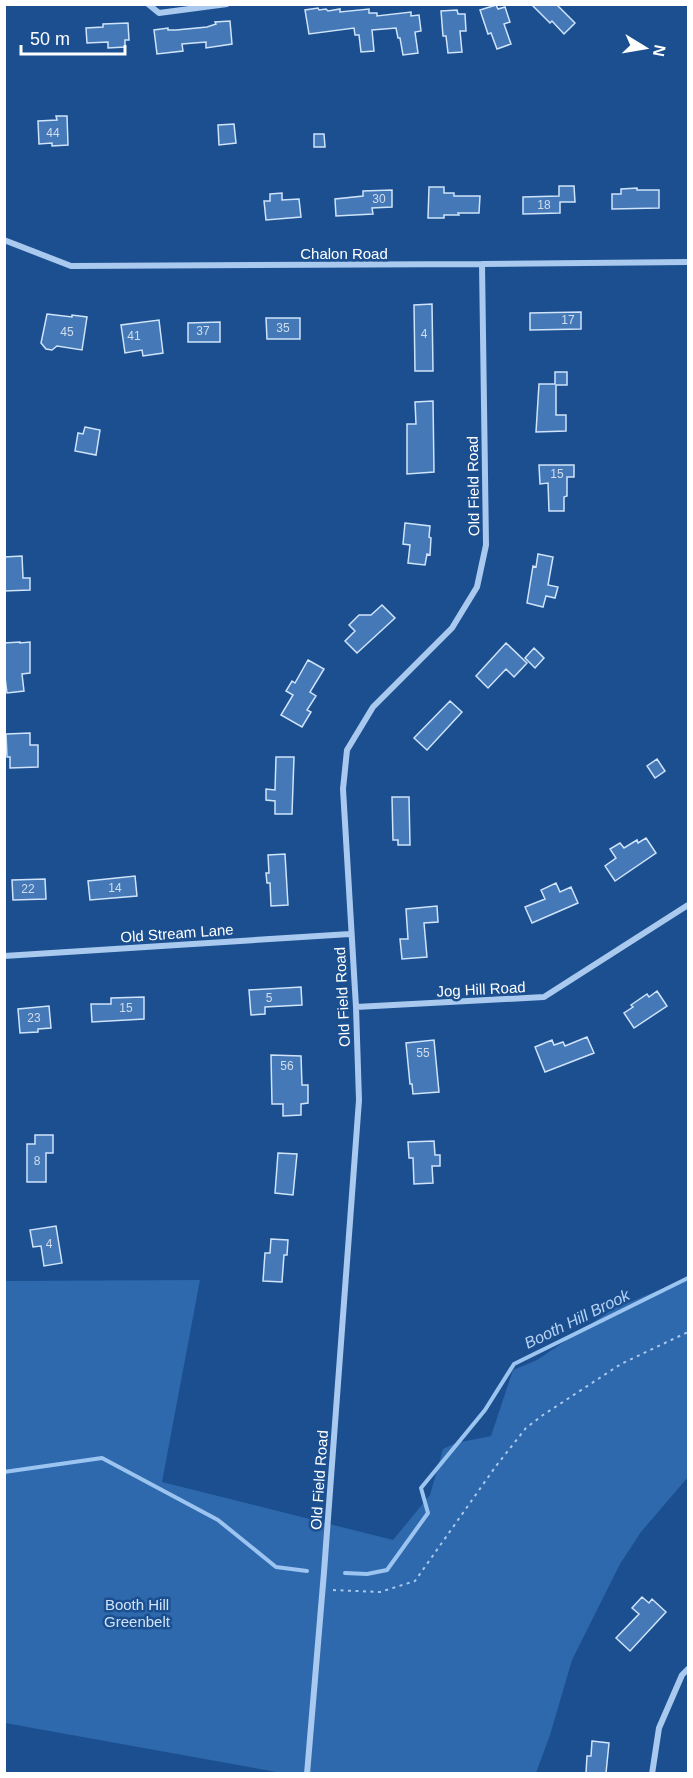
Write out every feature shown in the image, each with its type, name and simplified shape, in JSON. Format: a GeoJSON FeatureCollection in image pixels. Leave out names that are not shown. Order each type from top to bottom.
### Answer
{"type":"FeatureCollection","features":[{"type":"Feature","properties":{"kind":"street"},"geometry":{"type":"LineString","coordinates":[[148,4],[159,13],[227,4]]}},
{"type":"Feature","properties":{"kind":"street","name":"Chalon Road"},"geometry":{"type":"LineString","coordinates":[[4,240],[71,266],[688,261]]}},
{"type":"Feature","properties":{"kind":"street","name":"Old Field Road"},"geometry":{"type":"LineString","coordinates":[[307,1773],[359,1100],[356,1007],[342,789],[347,750],[373,707],[452,628],[477,587],[486,545],[482,264]]}},
{"type":"Feature","properties":{"kind":"street","name":"Jog Hill Road"},"geometry":{"type":"LineString","coordinates":[[356,1007],[544,997],[688,905]]}},
{"type":"Feature","properties":{"kind":"street","name":"Old Stream Lane"},"geometry":{"type":"LineString","coordinates":[[4,956],[350,934]]}},
{"type":"Feature","properties":{"kind":"street"},"geometry":{"type":"LineString","coordinates":[[652,1773],[659,1728],[682,1676],[688,1669]]}},
{"type":"Feature","properties":{"kind":"path"},"geometry":{"type":"LineString","coordinates":[[322,1590],[380,1592],[415,1581],[496,1466],[526,1428],[621,1364],[688,1332]]}},
{"type":"Feature","properties":{"kind":"green space","name":"Booth Hill Greenbelt"},"geometry":{"type":"Polygon","coordinates":[[[688,1278],[688,1477],[641,1532],[620,1564],[572,1660],[550,1735],[536,1773],[282,1773],[5,1723],[4,1281],[200,1280],[162,1482],[393,1540],[430,1495],[443,1449],[456,1443],[491,1436],[513,1370],[537,1360],[613,1309],[688,1278]]]}},
{"type":"Feature","properties":{"kind":"building"},"geometry":{"type":"Polygon","coordinates":[[[531,4],[556,4],[575,23],[564,34],[531,4]]]}},
{"type":"Feature","properties":{"kind":"building"},"geometry":{"type":"Polygon","coordinates":[[[496,5],[498,9],[505,7],[510,22],[504,24],[511,44],[497,49],[491,33],[488,34],[480,10],[496,5]]]}},
{"type":"Feature","properties":{"kind":"building"},"geometry":{"type":"Polygon","coordinates":[[[318,8],[328,11],[340,9],[340,12],[369,9],[369,13],[377,13],[377,16],[411,12],[411,16],[419,15],[421,31],[415,32],[418,53],[403,55],[396,28],[372,30],[374,51],[361,52],[359,35],[355,35],[354,28],[309,34],[305,10],[318,8]]]}},
{"type":"Feature","properties":{"kind":"building"},"geometry":{"type":"Polygon","coordinates":[[[457,10],[458,14],[465,14],[466,31],[460,31],[462,52],[448,53],[446,36],[443,36],[441,11],[457,10]]]}},
{"type":"Feature","properties":{"kind":"building"},"geometry":{"type":"Polygon","coordinates":[[[230,21],[232,44],[206,48],[206,42],[182,44],[183,51],[157,54],[154,30],[207,27],[216,24],[215,22],[230,21]]]}},
{"type":"Feature","properties":{"kind":"building"},"geometry":{"type":"Polygon","coordinates":[[[128,23],[129,40],[125,40],[125,47],[108,48],[108,42],[87,43],[86,28],[103,27],[103,24],[128,23]]]}},
{"type":"Feature","properties":{"kind":"building"},"geometry":{"type":"Polygon","coordinates":[[[56,116],[67,116],[68,145],[39,144],[38,121],[57,120],[56,116]]]}},
{"type":"Feature","properties":{"kind":"building"},"geometry":{"type":"Polygon","coordinates":[[[234,124],[236,143],[219,145],[218,125],[234,124]]]}},
{"type":"Feature","properties":{"kind":"building"},"geometry":{"type":"Polygon","coordinates":[[[314,134],[324,134],[325,147],[314,147],[314,134]]]}},
{"type":"Feature","properties":{"kind":"building"},"geometry":{"type":"Polygon","coordinates":[[[559,186],[574,186],[575,202],[560,202],[560,213],[523,214],[523,197],[559,196],[559,186]]]}},
{"type":"Feature","properties":{"kind":"building"},"geometry":{"type":"Polygon","coordinates":[[[429,187],[444,187],[444,193],[454,193],[454,196],[480,196],[479,213],[458,213],[459,215],[444,215],[444,218],[428,218],[429,187]]]}},
{"type":"Feature","properties":{"kind":"building"},"geometry":{"type":"Polygon","coordinates":[[[637,188],[637,190],[659,190],[659,208],[612,209],[612,194],[621,194],[621,189],[637,188]]]}},
{"type":"Feature","properties":{"kind":"building"},"geometry":{"type":"Polygon","coordinates":[[[392,190],[392,207],[372,208],[373,214],[336,216],[335,199],[363,196],[363,191],[392,190]]]}},
{"type":"Feature","properties":{"kind":"building"},"geometry":{"type":"Polygon","coordinates":[[[282,193],[282,200],[299,199],[301,217],[266,220],[264,201],[270,201],[270,194],[282,193]]]}},
{"type":"Feature","properties":{"kind":"building"},"geometry":{"type":"Polygon","coordinates":[[[432,304],[433,371],[415,371],[414,305],[432,304]]]}},
{"type":"Feature","properties":{"kind":"building"},"geometry":{"type":"Polygon","coordinates":[[[581,312],[581,329],[530,330],[530,313],[581,312]]]}},
{"type":"Feature","properties":{"kind":"building"},"geometry":{"type":"Polygon","coordinates":[[[47,314],[87,317],[82,350],[57,346],[52,350],[46,349],[41,343],[47,314]]]}},
{"type":"Feature","properties":{"kind":"building"},"geometry":{"type":"Polygon","coordinates":[[[266,318],[300,318],[300,339],[267,339],[266,318]]]}},
{"type":"Feature","properties":{"kind":"building"},"geometry":{"type":"Polygon","coordinates":[[[159,320],[163,353],[143,356],[142,350],[125,353],[121,325],[159,320]]]}},
{"type":"Feature","properties":{"kind":"building"},"geometry":{"type":"Polygon","coordinates":[[[220,322],[220,342],[188,342],[188,323],[220,322]]]}},
{"type":"Feature","properties":{"kind":"building"},"geometry":{"type":"Polygon","coordinates":[[[555,372],[567,372],[567,385],[556,385],[556,415],[566,415],[566,431],[536,432],[539,384],[555,384],[555,372]]]}},
{"type":"Feature","properties":{"kind":"building"},"geometry":{"type":"Polygon","coordinates":[[[433,401],[434,472],[407,474],[407,424],[416,424],[415,402],[433,401]]]}},
{"type":"Feature","properties":{"kind":"building"},"geometry":{"type":"Polygon","coordinates":[[[85,427],[100,430],[96,455],[75,451],[78,433],[83,434],[85,427]]]}},
{"type":"Feature","properties":{"kind":"building"},"geometry":{"type":"Polygon","coordinates":[[[539,465],[574,465],[574,477],[567,477],[564,511],[549,511],[548,483],[540,484],[539,465]]]}},
{"type":"Feature","properties":{"kind":"building"},"geometry":{"type":"Polygon","coordinates":[[[405,523],[430,526],[430,555],[427,554],[425,565],[408,563],[410,545],[403,544],[405,523]]]}},
{"type":"Feature","properties":{"kind":"building"},"geometry":{"type":"Polygon","coordinates":[[[538,554],[553,557],[548,585],[558,587],[555,598],[546,596],[543,607],[527,603],[533,566],[536,567],[538,554]]]}},
{"type":"Feature","properties":{"kind":"building"},"geometry":{"type":"Polygon","coordinates":[[[22,556],[23,578],[30,578],[30,590],[4,591],[4,557],[22,556]]]}},
{"type":"Feature","properties":{"kind":"building"},"geometry":{"type":"Polygon","coordinates":[[[382,605],[395,618],[357,653],[345,641],[355,631],[349,625],[359,615],[371,615],[382,605]]]}},
{"type":"Feature","properties":{"kind":"building"},"geometry":{"type":"Polygon","coordinates":[[[30,642],[30,673],[22,674],[24,691],[7,693],[4,643],[30,642]]]}},
{"type":"Feature","properties":{"kind":"building"},"geometry":{"type":"Polygon","coordinates":[[[506,643],[527,663],[514,677],[506,669],[488,688],[476,676],[506,643]]]}},
{"type":"Feature","properties":{"kind":"building"},"geometry":{"type":"Polygon","coordinates":[[[534,648],[544,658],[535,668],[525,658],[534,648]]]}},
{"type":"Feature","properties":{"kind":"building"},"geometry":{"type":"Polygon","coordinates":[[[308,660],[324,669],[310,692],[316,696],[307,710],[311,712],[302,727],[281,715],[293,695],[286,691],[292,681],[295,683],[308,660]]]}},
{"type":"Feature","properties":{"kind":"building"},"geometry":{"type":"Polygon","coordinates":[[[450,701],[462,712],[427,750],[414,738],[450,701]]]}},
{"type":"Feature","properties":{"kind":"building"},"geometry":{"type":"Polygon","coordinates":[[[30,733],[30,745],[38,745],[38,767],[10,768],[6,734],[30,733]]]}},
{"type":"Feature","properties":{"kind":"building"},"geometry":{"type":"Polygon","coordinates":[[[276,757],[294,757],[292,814],[275,814],[275,801],[266,800],[266,789],[275,790],[276,757]]]}},
{"type":"Feature","properties":{"kind":"building"},"geometry":{"type":"Polygon","coordinates":[[[657,759],[665,771],[655,778],[647,766],[657,759]]]}},
{"type":"Feature","properties":{"kind":"building"},"geometry":{"type":"Polygon","coordinates":[[[392,797],[409,797],[410,845],[398,845],[398,840],[393,840],[392,797]]]}},
{"type":"Feature","properties":{"kind":"building"},"geometry":{"type":"Polygon","coordinates":[[[646,838],[656,853],[615,881],[605,866],[616,858],[610,849],[620,843],[624,848],[637,840],[638,843],[646,838]]]}},
{"type":"Feature","properties":{"kind":"building"},"geometry":{"type":"Polygon","coordinates":[[[285,854],[288,905],[271,906],[270,883],[267,883],[266,873],[269,873],[268,855],[285,854]]]}},
{"type":"Feature","properties":{"kind":"building"},"geometry":{"type":"Polygon","coordinates":[[[135,876],[137,896],[90,900],[88,881],[135,876]]]}},
{"type":"Feature","properties":{"kind":"building"},"geometry":{"type":"Polygon","coordinates":[[[45,879],[46,899],[13,900],[12,880],[45,879]]]}},
{"type":"Feature","properties":{"kind":"building"},"geometry":{"type":"Polygon","coordinates":[[[556,883],[560,892],[571,887],[578,903],[532,923],[525,907],[545,899],[541,890],[556,883]]]}},
{"type":"Feature","properties":{"kind":"building"},"geometry":{"type":"Polygon","coordinates":[[[437,906],[438,922],[424,923],[427,957],[402,959],[400,939],[408,939],[406,909],[437,906]]]}},
{"type":"Feature","properties":{"kind":"building"},"geometry":{"type":"Polygon","coordinates":[[[301,987],[302,1005],[265,1007],[265,1014],[251,1015],[249,990],[301,987]]]}},
{"type":"Feature","properties":{"kind":"building"},"geometry":{"type":"Polygon","coordinates":[[[657,991],[667,1006],[634,1028],[624,1013],[647,994],[649,997],[657,991]]]}},
{"type":"Feature","properties":{"kind":"building"},"geometry":{"type":"Polygon","coordinates":[[[144,997],[144,1019],[92,1022],[91,1004],[111,1004],[111,998],[144,997]]]}},
{"type":"Feature","properties":{"kind":"building"},"geometry":{"type":"Polygon","coordinates":[[[49,1006],[51,1028],[38,1029],[38,1032],[20,1033],[18,1009],[49,1006]]]}},
{"type":"Feature","properties":{"kind":"building"},"geometry":{"type":"Polygon","coordinates":[[[587,1037],[594,1053],[545,1072],[535,1047],[552,1040],[554,1045],[563,1042],[565,1046],[587,1037]]]}},
{"type":"Feature","properties":{"kind":"building"},"geometry":{"type":"Polygon","coordinates":[[[434,1040],[439,1092],[413,1094],[406,1043],[434,1040]]]}},
{"type":"Feature","properties":{"kind":"building"},"geometry":{"type":"Polygon","coordinates":[[[271,1055],[301,1056],[302,1085],[308,1085],[308,1103],[301,1104],[301,1115],[283,1116],[283,1104],[272,1104],[271,1055]]]}},
{"type":"Feature","properties":{"kind":"building"},"geometry":{"type":"Polygon","coordinates":[[[35,1135],[53,1135],[53,1153],[46,1153],[46,1182],[27,1182],[27,1144],[35,1144],[35,1135]]]}},
{"type":"Feature","properties":{"kind":"building"},"geometry":{"type":"Polygon","coordinates":[[[434,1141],[435,1155],[440,1155],[440,1166],[432,1166],[433,1183],[414,1184],[413,1158],[409,1158],[408,1142],[434,1141]]]}},
{"type":"Feature","properties":{"kind":"building"},"geometry":{"type":"Polygon","coordinates":[[[278,1153],[297,1154],[293,1195],[275,1193],[278,1153]]]}},
{"type":"Feature","properties":{"kind":"building"},"geometry":{"type":"Polygon","coordinates":[[[56,1226],[62,1263],[44,1266],[41,1246],[33,1247],[30,1230],[56,1226]]]}},
{"type":"Feature","properties":{"kind":"building"},"geometry":{"type":"Polygon","coordinates":[[[271,1239],[288,1240],[287,1255],[284,1255],[282,1282],[263,1281],[265,1253],[270,1253],[271,1239]]]}},
{"type":"Feature","properties":{"kind":"building"},"geometry":{"type":"Polygon","coordinates":[[[642,1597],[649,1603],[652,1599],[666,1612],[630,1651],[616,1638],[639,1614],[632,1608],[642,1597]]]}},
{"type":"Feature","properties":{"kind":"building"},"geometry":{"type":"Polygon","coordinates":[[[592,1741],[609,1743],[606,1773],[586,1773],[587,1756],[591,1756],[592,1741]]]}},
{"type":"Feature","properties":{"kind":"waterway","name":"Booth Hill Brook"},"geometry":{"type":"LineString","coordinates":[[345,1573],[367,1574],[387,1570],[428,1513],[421,1488],[485,1410],[514,1364],[688,1278]]}},
{"type":"Feature","properties":{"kind":"waterway","name":"Booth Hill Brook"},"geometry":{"type":"LineString","coordinates":[[4,1472],[102,1458],[218,1520],[276,1567],[307,1571]]}}]}
